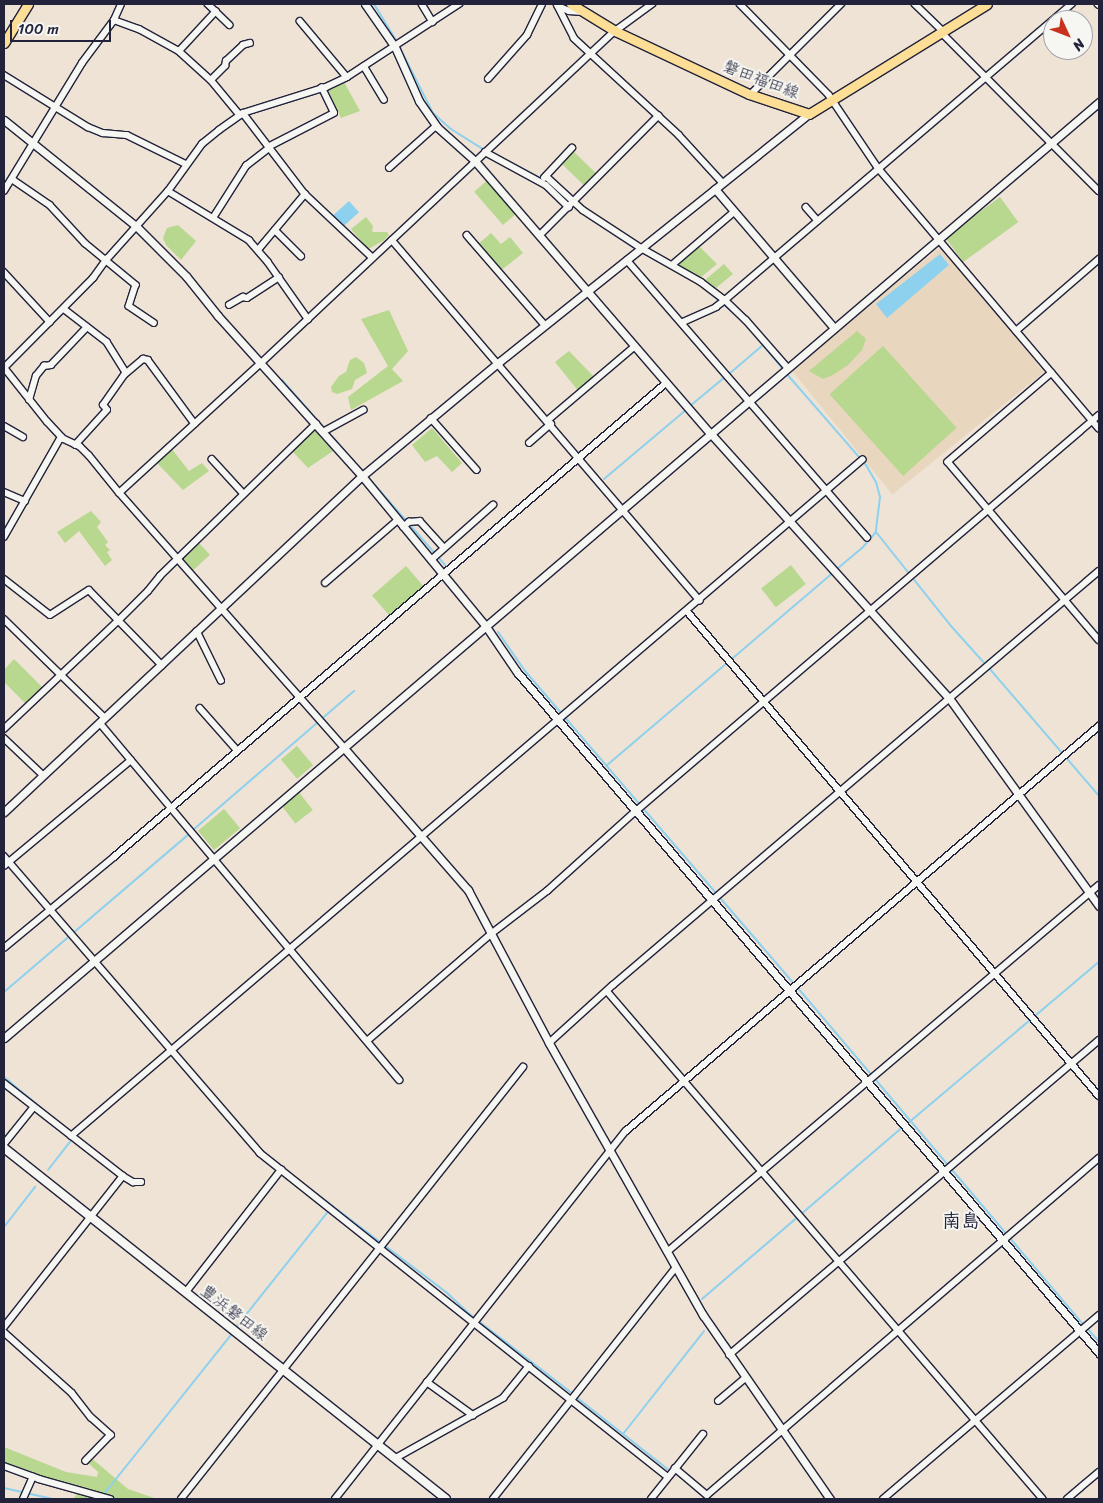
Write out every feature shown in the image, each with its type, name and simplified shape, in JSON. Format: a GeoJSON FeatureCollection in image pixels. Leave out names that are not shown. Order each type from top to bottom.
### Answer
{"type":"FeatureCollection","features":[{"type":"Feature","properties":{"kind":"main road"},"geometry":{"type":"LineString","coordinates":[[4,43],[28,4]]}},
{"type":"Feature","properties":{"kind":"main road","name":"磐田福田線"},"geometry":{"type":"LineString","coordinates":[[571,4],[616,31],[750,95],[809,114],[987,4]]}},
{"type":"Feature","properties":{"kind":"main road","name":"豊浜磐田線"},"geometry":{"type":"LineString","coordinates":[[4,1148],[446,1499]]}},
{"type":"Feature","properties":{"kind":"street"},"geometry":{"type":"LineString","coordinates":[[4,192],[82,63],[114,20],[121,4]]}},
{"type":"Feature","properties":{"kind":"street"},"geometry":{"type":"LineString","coordinates":[[208,4],[230,25]]}},
{"type":"Feature","properties":{"kind":"street"},"geometry":{"type":"LineString","coordinates":[[365,4],[396,48],[419,100],[436,126],[475,161],[540,234],[710,434],[949,698],[1099,906]]}},
{"type":"Feature","properties":{"kind":"street"},"geometry":{"type":"LineString","coordinates":[[422,4],[433,22]]}},
{"type":"Feature","properties":{"kind":"street"},"geometry":{"type":"LineString","coordinates":[[459,4],[396,48],[347,77],[322,88],[242,114],[202,144],[168,191],[107,259],[93,278],[4,368],[61,437],[89,456],[176,559],[468,890],[549,1043],[667,1252],[729,1355],[830,1499]]}},
{"type":"Feature","properties":{"kind":"street"},"geometry":{"type":"LineString","coordinates":[[488,78],[527,35],[542,4]]}},
{"type":"Feature","properties":{"kind":"street"},"geometry":{"type":"LineString","coordinates":[[556,4],[569,11],[582,12]]}},
{"type":"Feature","properties":{"kind":"street"},"geometry":{"type":"LineString","coordinates":[[556,4],[574,38],[679,135],[723,183]]}},
{"type":"Feature","properties":{"kind":"street"},"geometry":{"type":"LineString","coordinates":[[119,493],[261,364],[590,54],[616,31],[652,4]]}},
{"type":"Feature","properties":{"kind":"street"},"geometry":{"type":"LineString","coordinates":[[740,4],[833,100],[879,169],[938,241],[1099,428]]}},
{"type":"Feature","properties":{"kind":"street"},"geometry":{"type":"LineString","coordinates":[[750,95],[841,4]]}},
{"type":"Feature","properties":{"kind":"street"},"geometry":{"type":"LineString","coordinates":[[915,4],[1099,191]]}},
{"type":"Feature","properties":{"kind":"street"},"geometry":{"type":"LineString","coordinates":[[683,322],[716,307],[725,300],[1072,4]]}},
{"type":"Feature","properties":{"kind":"street"},"geometry":{"type":"LineString","coordinates":[[178,50],[216,11]]}},
{"type":"Feature","properties":{"kind":"street"},"geometry":{"type":"LineString","coordinates":[[114,20],[139,30],[178,50],[211,80],[242,114],[305,194],[373,258]]}},
{"type":"Feature","properties":{"kind":"street"},"geometry":{"type":"LineString","coordinates":[[300,21],[347,77]]}},
{"type":"Feature","properties":{"kind":"street"},"geometry":{"type":"LineString","coordinates":[[211,80],[225,66],[226,61],[243,45],[250,44]]}},
{"type":"Feature","properties":{"kind":"street"},"geometry":{"type":"LineString","coordinates":[[364,66],[384,99]]}},
{"type":"Feature","properties":{"kind":"street"},"geometry":{"type":"LineString","coordinates":[[4,76],[88,127],[103,133],[127,135],[186,164]]}},
{"type":"Feature","properties":{"kind":"street"},"geometry":{"type":"LineString","coordinates":[[213,218],[236,177],[246,166],[269,148],[334,113],[322,88]]}},
{"type":"Feature","properties":{"kind":"street"},"geometry":{"type":"LineString","coordinates":[[4,1038],[1099,102]]}},
{"type":"Feature","properties":{"kind":"street"},"geometry":{"type":"LineString","coordinates":[[4,812],[362,476],[499,362],[809,114]]}},
{"type":"Feature","properties":{"kind":"street"},"geometry":{"type":"LineString","coordinates":[[540,234],[658,116]]}},
{"type":"Feature","properties":{"kind":"street"},"geometry":{"type":"LineString","coordinates":[[4,120],[136,226],[176,264],[261,364],[362,476],[398,520],[406,524],[431,560],[485,625],[517,672],[1099,1352]]}},
{"type":"Feature","properties":{"kind":"street"},"geometry":{"type":"LineString","coordinates":[[389,168],[436,126]]}},
{"type":"Feature","properties":{"kind":"street"},"geometry":{"type":"LineString","coordinates":[[541,182],[572,148]]}},
{"type":"Feature","properties":{"kind":"street"},"geometry":{"type":"LineString","coordinates":[[485,152],[541,182],[568,207]]}},
{"type":"Feature","properties":{"kind":"street"},"geometry":{"type":"LineString","coordinates":[[546,176],[574,202],[642,248],[700,282],[725,300],[788,368]]}},
{"type":"Feature","properties":{"kind":"street"},"geometry":{"type":"LineString","coordinates":[[12,179],[50,204],[85,243],[107,259],[136,285],[129,306],[154,323]]}},
{"type":"Feature","properties":{"kind":"street"},"geometry":{"type":"LineString","coordinates":[[715,189],[834,328]]}},
{"type":"Feature","properties":{"kind":"street"},"geometry":{"type":"LineString","coordinates":[[168,191],[250,240],[308,319]]}},
{"type":"Feature","properties":{"kind":"street"},"geometry":{"type":"LineString","coordinates":[[258,250],[305,194]]}},
{"type":"Feature","properties":{"kind":"street"},"geometry":{"type":"LineString","coordinates":[[806,207],[818,221]]}},
{"type":"Feature","properties":{"kind":"street"},"geometry":{"type":"LineString","coordinates":[[672,265],[734,212]]}},
{"type":"Feature","properties":{"kind":"street"},"geometry":{"type":"LineString","coordinates":[[275,230],[301,256]]}},
{"type":"Feature","properties":{"kind":"street"},"geometry":{"type":"LineString","coordinates":[[466,234],[545,325]]}},
{"type":"Feature","properties":{"kind":"street"},"geometry":{"type":"LineString","coordinates":[[392,240],[425,281],[499,362],[700,600]]}},
{"type":"Feature","properties":{"kind":"street"},"geometry":{"type":"LineString","coordinates":[[1016,331],[1099,259]]}},
{"type":"Feature","properties":{"kind":"street"},"geometry":{"type":"LineString","coordinates":[[627,260],[683,322],[867,537]]}},
{"type":"Feature","properties":{"kind":"street"},"geometry":{"type":"LineString","coordinates":[[4,272],[50,322]]}},
{"type":"Feature","properties":{"kind":"street"},"geometry":{"type":"LineString","coordinates":[[229,305],[243,297],[247,298],[279,277]]}},
{"type":"Feature","properties":{"kind":"street"},"geometry":{"type":"LineString","coordinates":[[64,308],[107,342],[126,373]]}},
{"type":"Feature","properties":{"kind":"street"},"geometry":{"type":"LineString","coordinates":[[29,400],[36,376],[44,366],[51,365],[87,327]]}},
{"type":"Feature","properties":{"kind":"street"},"geometry":{"type":"LineString","coordinates":[[529,443],[549,422],[634,346]]}},
{"type":"Feature","properties":{"kind":"street"},"geometry":{"type":"LineString","coordinates":[[75,445],[107,410],[103,405],[126,373],[143,359],[148,360],[195,424]]}},
{"type":"Feature","properties":{"kind":"street"},"geometry":{"type":"LineString","coordinates":[[1052,373],[948,462],[1099,640]]}},
{"type":"Feature","properties":{"kind":"street"},"geometry":{"type":"LineString","coordinates":[[4,948],[114,857],[298,697],[666,383]]}},
{"type":"Feature","properties":{"kind":"street"},"geometry":{"type":"LineString","coordinates":[[323,432],[363,410]]}},
{"type":"Feature","properties":{"kind":"street"},"geometry":{"type":"LineString","coordinates":[[367,1041],[491,934],[547,891],[636,811],[1099,415]]}},
{"type":"Feature","properties":{"kind":"street"},"geometry":{"type":"LineString","coordinates":[[432,418],[477,470]]}},
{"type":"Feature","properties":{"kind":"street"},"geometry":{"type":"LineString","coordinates":[[4,729],[118,621],[176,559],[316,424]]}},
{"type":"Feature","properties":{"kind":"street"},"geometry":{"type":"LineString","coordinates":[[4,426],[23,437]]}},
{"type":"Feature","properties":{"kind":"street"},"geometry":{"type":"LineString","coordinates":[[4,537],[61,437]]}},
{"type":"Feature","properties":{"kind":"street"},"geometry":{"type":"LineString","coordinates":[[212,459],[244,494]]}},
{"type":"Feature","properties":{"kind":"street"},"geometry":{"type":"LineString","coordinates":[[71,1136],[292,950],[790,524],[862,460]]}},
{"type":"Feature","properties":{"kind":"street"},"geometry":{"type":"LineString","coordinates":[[4,492],[25,502]]}},
{"type":"Feature","properties":{"kind":"street"},"geometry":{"type":"LineString","coordinates":[[431,560],[493,506]]}},
{"type":"Feature","properties":{"kind":"street"},"geometry":{"type":"LineString","coordinates":[[325,583],[398,520]]}},
{"type":"Feature","properties":{"kind":"street"},"geometry":{"type":"LineString","coordinates":[[406,524],[420,521],[444,548]]}},
{"type":"Feature","properties":{"kind":"street"},"geometry":{"type":"LineString","coordinates":[[549,1043],[607,991],[1099,571]]}},
{"type":"Feature","properties":{"kind":"street"},"geometry":{"type":"LineString","coordinates":[[4,579],[50,614],[89,590],[162,665]]}},
{"type":"Feature","properties":{"kind":"street"},"geometry":{"type":"LineString","coordinates":[[686,611],[1099,1096]]}},
{"type":"Feature","properties":{"kind":"street"},"geometry":{"type":"LineString","coordinates":[[4,619],[61,674],[102,720],[131,760],[400,1080]]}},
{"type":"Feature","properties":{"kind":"street"},"geometry":{"type":"LineString","coordinates":[[197,631],[221,680]]}},
{"type":"Feature","properties":{"kind":"street"},"geometry":{"type":"LineString","coordinates":[[200,708],[237,750]]}},
{"type":"Feature","properties":{"kind":"street"},"geometry":{"type":"LineString","coordinates":[[335,1499],[610,1150],[637,1120],[1099,726]]}},
{"type":"Feature","properties":{"kind":"street"},"geometry":{"type":"LineString","coordinates":[[4,738],[43,775]]}},
{"type":"Feature","properties":{"kind":"street"},"geometry":{"type":"LineString","coordinates":[[6,864],[131,760]]}},
{"type":"Feature","properties":{"kind":"street"},"geometry":{"type":"LineString","coordinates":[[4,856],[6,864],[49,909],[248,1142],[572,1400],[707,1495],[1099,1158]]}},
{"type":"Feature","properties":{"kind":"street"},"geometry":{"type":"LineString","coordinates":[[667,1252],[994,972],[1099,885]]}},
{"type":"Feature","properties":{"kind":"street"},"geometry":{"type":"LineString","coordinates":[[607,991],[1043,1499]]}},
{"type":"Feature","properties":{"kind":"street"},"geometry":{"type":"LineString","coordinates":[[729,1355],[1099,1040]]}},
{"type":"Feature","properties":{"kind":"street"},"geometry":{"type":"LineString","coordinates":[[181,1499],[282,1369],[523,1067]]}},
{"type":"Feature","properties":{"kind":"street"},"geometry":{"type":"LineString","coordinates":[[4,1083],[33,1108],[123,1176],[133,1182],[141,1182]]}},
{"type":"Feature","properties":{"kind":"street"},"geometry":{"type":"LineString","coordinates":[[4,1144],[33,1108]]}},
{"type":"Feature","properties":{"kind":"street"},"geometry":{"type":"LineString","coordinates":[[186,1292],[281,1170]]}},
{"type":"Feature","properties":{"kind":"street"},"geometry":{"type":"LineString","coordinates":[[4,1327],[123,1176]]}},
{"type":"Feature","properties":{"kind":"street"},"geometry":{"type":"LineString","coordinates":[[493,1499],[676,1267]]}},
{"type":"Feature","properties":{"kind":"street"},"geometry":{"type":"LineString","coordinates":[[883,1499],[1099,1315]]}},
{"type":"Feature","properties":{"kind":"street"},"geometry":{"type":"LineString","coordinates":[[4,1332],[72,1393],[91,1417],[111,1435],[86,1461]]}},
{"type":"Feature","properties":{"kind":"street"},"geometry":{"type":"LineString","coordinates":[[396,1458],[503,1398],[529,1366]]}},
{"type":"Feature","properties":{"kind":"street"},"geometry":{"type":"LineString","coordinates":[[718,1401],[745,1378]]}},
{"type":"Feature","properties":{"kind":"street"},"geometry":{"type":"LineString","coordinates":[[428,1382],[472,1415]]}},
{"type":"Feature","properties":{"kind":"street"},"geometry":{"type":"LineString","coordinates":[[651,1499],[703,1434]]}},
{"type":"Feature","properties":{"kind":"street"},"geometry":{"type":"LineString","coordinates":[[4,1466],[33,1477],[110,1499]]}},
{"type":"Feature","properties":{"kind":"street"},"geometry":{"type":"LineString","coordinates":[[1067,1499],[1099,1472]]}},
{"type":"Feature","properties":{"kind":"street"},"geometry":{"type":"LineString","coordinates":[[23,1499],[33,1477]]}},
{"type":"Feature","properties":{"kind":"shaded area"},"geometry":{"type":"Polygon","coordinates":[[[942,246],[1044,372],[892,495],[790,369],[942,246]]]}},
{"type":"Feature","properties":{"kind":"green space"},"geometry":{"type":"Polygon","coordinates":[[[344,82],[360,111],[341,118],[328,90],[344,82]]]}},
{"type":"Feature","properties":{"kind":"green space"},"geometry":{"type":"Polygon","coordinates":[[[573,151],[599,176],[587,188],[561,163],[573,151]]]}},
{"type":"Feature","properties":{"kind":"green space"},"geometry":{"type":"Polygon","coordinates":[[[490,178],[519,211],[503,225],[474,192],[490,178]]]}},
{"type":"Feature","properties":{"kind":"green space"},"geometry":{"type":"Polygon","coordinates":[[[1000,197],[1018,222],[963,262],[945,237],[1000,197]]]}},
{"type":"Feature","properties":{"kind":"green space"},"geometry":{"type":"Polygon","coordinates":[[[366,217],[373,226],[372,232],[387,232],[389,235],[383,241],[368,249],[351,229],[366,217]]]}},
{"type":"Feature","properties":{"kind":"green space"},"geometry":{"type":"Polygon","coordinates":[[[178,225],[196,241],[181,260],[166,245],[163,238],[167,228],[178,225]]]}},
{"type":"Feature","properties":{"kind":"green space"},"geometry":{"type":"Polygon","coordinates":[[[491,233],[501,244],[510,237],[523,253],[499,272],[476,246],[491,233]]]}},
{"type":"Feature","properties":{"kind":"green space"},"geometry":{"type":"Polygon","coordinates":[[[697,244],[717,264],[700,278],[672,265],[697,244]]]}},
{"type":"Feature","properties":{"kind":"green space"},"geometry":{"type":"Polygon","coordinates":[[[724,264],[733,274],[716,288],[705,280],[724,264]]]}},
{"type":"Feature","properties":{"kind":"green space"},"geometry":{"type":"Polygon","coordinates":[[[389,310],[408,351],[392,369],[403,381],[351,410],[348,397],[388,366],[361,319],[389,310]]]}},
{"type":"Feature","properties":{"kind":"green space"},"geometry":{"type":"Polygon","coordinates":[[[857,331],[866,339],[862,350],[848,365],[823,379],[809,371],[857,331]]]}},
{"type":"Feature","properties":{"kind":"green space"},"geometry":{"type":"Polygon","coordinates":[[[883,346],[957,428],[903,476],[829,394],[883,346]]]}},
{"type":"Feature","properties":{"kind":"green space"},"geometry":{"type":"Polygon","coordinates":[[[569,351],[596,379],[580,393],[555,362],[569,351]]]}},
{"type":"Feature","properties":{"kind":"green space"},"geometry":{"type":"Polygon","coordinates":[[[356,357],[364,363],[367,373],[355,380],[352,389],[337,394],[332,392],[331,387],[339,376],[346,372],[350,360],[356,357]]]}},
{"type":"Feature","properties":{"kind":"green space"},"geometry":{"type":"Polygon","coordinates":[[[432,428],[462,463],[452,472],[437,456],[425,462],[412,445],[432,428]]]}},
{"type":"Feature","properties":{"kind":"green space"},"geometry":{"type":"Polygon","coordinates":[[[314,430],[333,451],[308,468],[293,452],[314,430]]]}},
{"type":"Feature","properties":{"kind":"green space"},"geometry":{"type":"Polygon","coordinates":[[[171,448],[189,471],[202,463],[209,471],[183,490],[156,462],[171,448]]]}},
{"type":"Feature","properties":{"kind":"green space"},"geometry":{"type":"Polygon","coordinates":[[[91,511],[101,522],[97,527],[108,542],[105,545],[110,550],[107,552],[112,560],[105,566],[79,531],[65,543],[57,532],[91,511]]]}},
{"type":"Feature","properties":{"kind":"green space"},"geometry":{"type":"Polygon","coordinates":[[[199,543],[210,555],[192,572],[181,560],[199,543]]]}},
{"type":"Feature","properties":{"kind":"green space"},"geometry":{"type":"Polygon","coordinates":[[[791,565],[806,584],[776,607],[761,588],[791,565]]]}},
{"type":"Feature","properties":{"kind":"green space"},"geometry":{"type":"Polygon","coordinates":[[[406,566],[426,589],[392,618],[372,596],[406,566]]]}},
{"type":"Feature","properties":{"kind":"green space"},"geometry":{"type":"Polygon","coordinates":[[[14,659],[44,689],[28,706],[4,682],[4,670],[14,659]]]}},
{"type":"Feature","properties":{"kind":"green space"},"geometry":{"type":"Polygon","coordinates":[[[297,746],[313,765],[297,779],[281,759],[297,746]]]}},
{"type":"Feature","properties":{"kind":"green space"},"geometry":{"type":"Polygon","coordinates":[[[298,791],[313,810],[295,823],[281,805],[298,791]]]}},
{"type":"Feature","properties":{"kind":"green space"},"geometry":{"type":"Polygon","coordinates":[[[224,809],[240,828],[214,850],[198,831],[224,809]]]}},
{"type":"Feature","properties":{"kind":"green space"},"geometry":{"type":"Polygon","coordinates":[[[4,1447],[66,1472],[97,1477],[98,1472],[86,1461],[90,1457],[128,1489],[157,1499],[74,1499],[78,1491],[4,1465],[4,1447]]]}},
{"type":"Feature","properties":{"kind":"water"},"geometry":{"type":"Polygon","coordinates":[[[349,201],[359,212],[343,226],[333,215],[349,201]]]}},
{"type":"Feature","properties":{"kind":"water"},"geometry":{"type":"Polygon","coordinates":[[[940,254],[949,265],[887,318],[876,304],[940,254]]]}},
{"type":"Feature","properties":{"kind":"waterway"},"geometry":{"type":"LineString","coordinates":[[374,4],[397,42]]}},
{"type":"Feature","properties":{"kind":"waterway"},"geometry":{"type":"LineString","coordinates":[[399,46],[433,113],[451,129],[486,151]]}},
{"type":"Feature","properties":{"kind":"waterway"},"geometry":{"type":"LineString","coordinates":[[506,160],[546,181],[580,211]]}},
{"type":"Feature","properties":{"kind":"waterway"},"geometry":{"type":"LineString","coordinates":[[592,219],[636,249]]}},
{"type":"Feature","properties":{"kind":"waterway"},"geometry":{"type":"LineString","coordinates":[[640,251],[677,272]]}},
{"type":"Feature","properties":{"kind":"waterway"},"geometry":{"type":"LineString","coordinates":[[684,275],[699,284],[742,320],[783,369]]}},
{"type":"Feature","properties":{"kind":"waterway"},"geometry":{"type":"LineString","coordinates":[[729,374],[763,345]]}},
{"type":"Feature","properties":{"kind":"waterway"},"geometry":{"type":"LineString","coordinates":[[786,373],[866,465],[876,482],[880,497],[876,532],[862,548],[836,570]]}},
{"type":"Feature","properties":{"kind":"waterway"},"geometry":{"type":"LineString","coordinates":[[690,406],[725,377]]}},
{"type":"Feature","properties":{"kind":"waterway"},"geometry":{"type":"LineString","coordinates":[[282,380],[325,429]]}},
{"type":"Feature","properties":{"kind":"waterway"},"geometry":{"type":"LineString","coordinates":[[604,479],[687,409]]}},
{"type":"Feature","properties":{"kind":"waterway"},"geometry":{"type":"LineString","coordinates":[[328,432],[356,464]]}},
{"type":"Feature","properties":{"kind":"waterway"},"geometry":{"type":"LineString","coordinates":[[366,475],[445,565]]}},
{"type":"Feature","properties":{"kind":"waterway"},"geometry":{"type":"LineString","coordinates":[[876,532],[951,626],[986,665]]}},
{"type":"Feature","properties":{"kind":"waterway"},"geometry":{"type":"LineString","coordinates":[[606,766],[833,573]]}},
{"type":"Feature","properties":{"kind":"waterway"},"geometry":{"type":"LineString","coordinates":[[498,632],[525,671],[794,984]]}},
{"type":"Feature","properties":{"kind":"waterway"},"geometry":{"type":"LineString","coordinates":[[989,668],[1099,796]]}},
{"type":"Feature","properties":{"kind":"waterway"},"geometry":{"type":"LineString","coordinates":[[193,830],[354,691]]}},
{"type":"Feature","properties":{"kind":"waterway"},"geometry":{"type":"LineString","coordinates":[[4,992],[190,833]]}},
{"type":"Feature","properties":{"kind":"waterway"},"geometry":{"type":"LineString","coordinates":[[907,1124],[1099,962]]}},
{"type":"Feature","properties":{"kind":"waterway"},"geometry":{"type":"LineString","coordinates":[[797,987],[1084,1325]]}},
{"type":"Feature","properties":{"kind":"waterway"},"geometry":{"type":"LineString","coordinates":[[4,1077],[46,1112]]}},
{"type":"Feature","properties":{"kind":"waterway"},"geometry":{"type":"LineString","coordinates":[[702,1299],[903,1127]]}},
{"type":"Feature","properties":{"kind":"waterway"},"geometry":{"type":"LineString","coordinates":[[48,1170],[73,1138]]}},
{"type":"Feature","properties":{"kind":"waterway"},"geometry":{"type":"LineString","coordinates":[[271,1158],[281,1166]]}},
{"type":"Feature","properties":{"kind":"waterway"},"geometry":{"type":"LineString","coordinates":[[297,1179],[446,1292],[472,1316],[573,1394]]}},
{"type":"Feature","properties":{"kind":"waterway"},"geometry":{"type":"LineString","coordinates":[[4,1227],[35,1187]]}},
{"type":"Feature","properties":{"kind":"waterway"},"geometry":{"type":"LineString","coordinates":[[237,1326],[330,1209]]}},
{"type":"Feature","properties":{"kind":"waterway"},"geometry":{"type":"LineString","coordinates":[[1087,1328],[1099,1342]]}},
{"type":"Feature","properties":{"kind":"waterway"},"geometry":{"type":"LineString","coordinates":[[623,1434],[704,1331]]}},
{"type":"Feature","properties":{"kind":"waterway"},"geometry":{"type":"LineString","coordinates":[[100,1499],[231,1335]]}},
{"type":"Feature","properties":{"kind":"waterway"},"geometry":{"type":"LineString","coordinates":[[576,1397],[675,1475]]}},
{"type":"Feature","properties":{"kind":"waterway"},"geometry":{"type":"LineString","coordinates":[[4,1488],[53,1499]]}},
{"type":"Feature","properties":{"kind":"district","name":"南島"},"geometry":{"type":"Point","coordinates":[961,1221]}}]}
